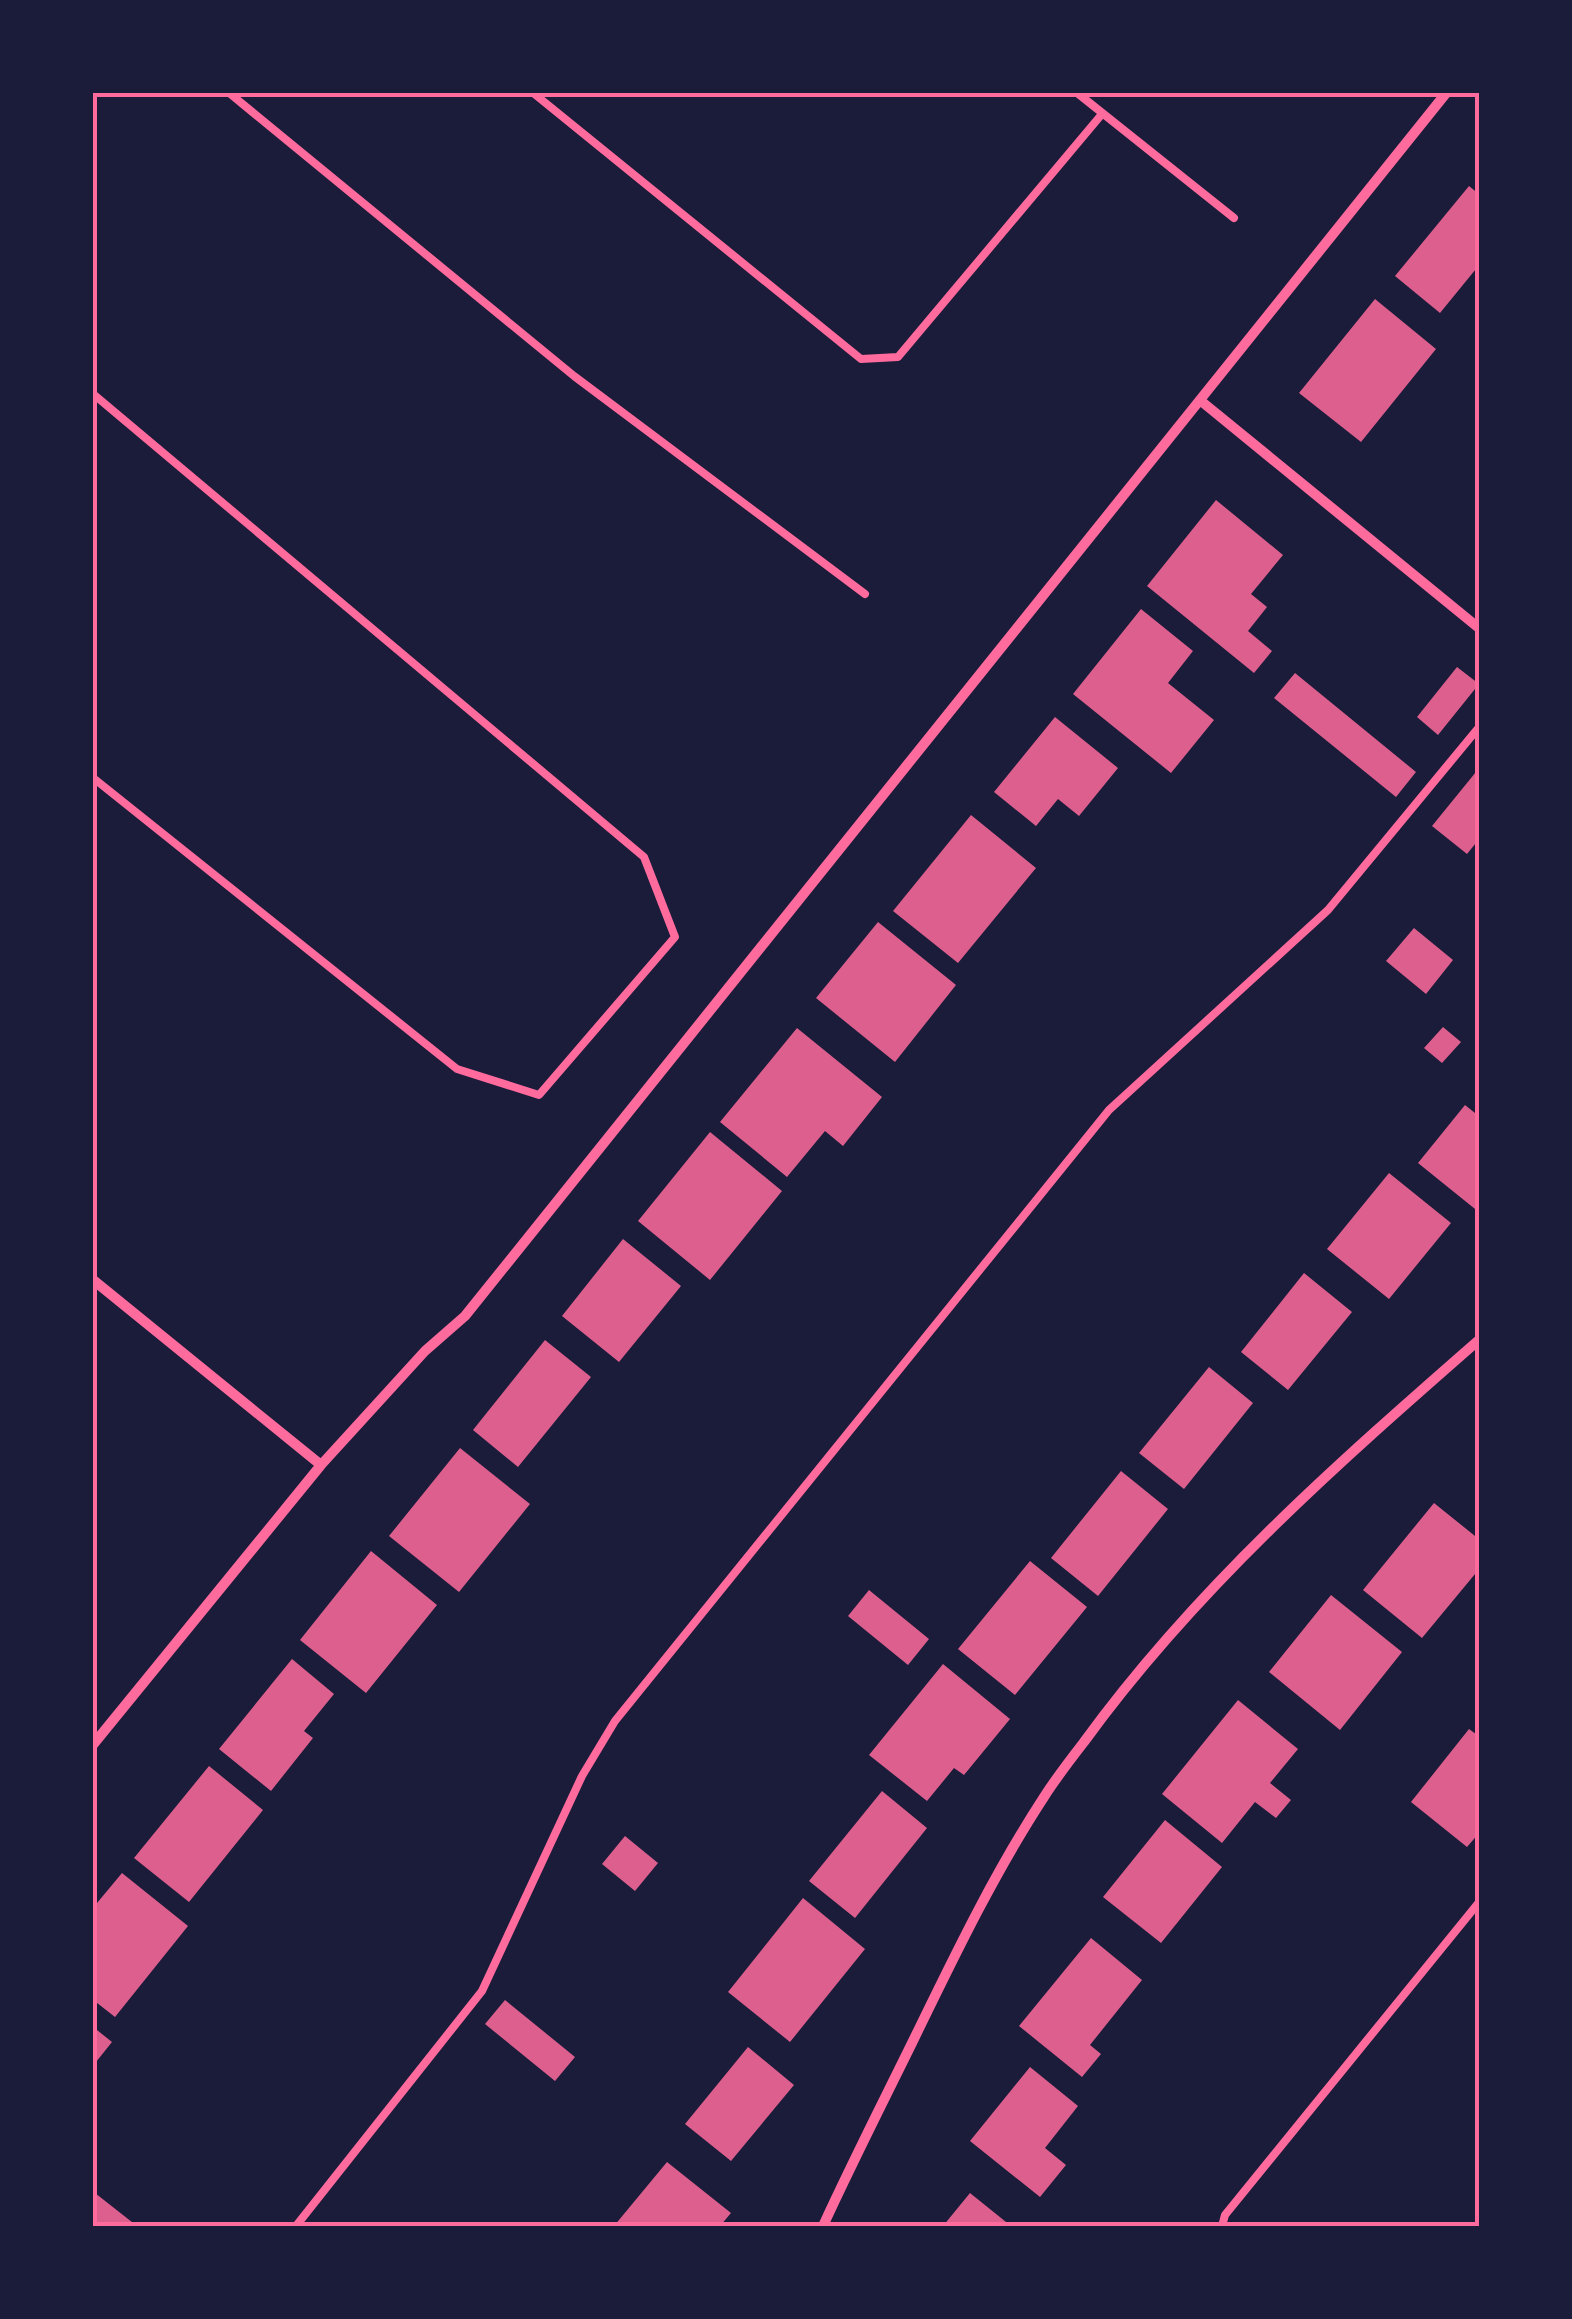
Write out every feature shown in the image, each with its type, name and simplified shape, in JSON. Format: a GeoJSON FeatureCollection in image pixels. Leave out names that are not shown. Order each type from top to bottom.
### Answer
{"type":"FeatureCollection","features":[{"type":"Feature","properties":{"kind":"street"},"geometry":{"type":"LineString","coordinates":[[92,1746],[321,1465],[425,1351],[464,1316],[1447,92]]}},
{"type":"Feature","properties":{"kind":"street"},"geometry":{"type":"LineString","coordinates":[[1201,401],[1480,628]]}},
{"type":"Feature","properties":{"kind":"street"},"geometry":{"type":"LineString","coordinates":[[92,1279],[321,1465]]}},
{"type":"Feature","properties":{"kind":"street"},"geometry":{"type":"LineString","coordinates":[[823,2226],[994,1879],[1045,1795],[1120,1692],[1270,1528],[1480,1338]]}},
{"type":"Feature","properties":{"kind":"lane"},"geometry":{"type":"LineString","coordinates":[[228,92],[574,376],[865,594]]}},
{"type":"Feature","properties":{"kind":"lane"},"geometry":{"type":"LineString","coordinates":[[532,92],[860,359],[898,357],[1102,114]]}},
{"type":"Feature","properties":{"kind":"lane"},"geometry":{"type":"LineString","coordinates":[[1076,92],[1234,218]]}},
{"type":"Feature","properties":{"kind":"lane"},"geometry":{"type":"LineString","coordinates":[[92,393],[644,856],[675,938],[539,1095],[457,1068],[92,778]]}},
{"type":"Feature","properties":{"kind":"lane"},"geometry":{"type":"LineString","coordinates":[[296,2226],[482,1990],[582,1776],[614,1721],[1109,1110],[1328,910],[1480,726]]}},
{"type":"Feature","properties":{"kind":"lane"},"geometry":{"type":"LineString","coordinates":[[1222,2226],[1226,2215],[1480,1901]]}},
{"type":"Feature","properties":{"kind":"building"},"geometry":{"type":"Polygon","coordinates":[[[1469,186],[1480,195],[1480,264],[1440,313],[1395,276],[1469,186]]]}},
{"type":"Feature","properties":{"kind":"building"},"geometry":{"type":"Polygon","coordinates":[[[1375,299],[1436,349],[1361,442],[1299,393],[1375,299]]]}},
{"type":"Feature","properties":{"kind":"building"},"geometry":{"type":"Polygon","coordinates":[[[1216,500],[1283,555],[1251,594],[1267,607],[1248,631],[1272,651],[1254,673],[1147,586],[1216,500]]]}},
{"type":"Feature","properties":{"kind":"building"},"geometry":{"type":"Polygon","coordinates":[[[1141,609],[1193,651],[1168,683],[1214,720],[1171,773],[1073,694],[1141,609]]]}},
{"type":"Feature","properties":{"kind":"building"},"geometry":{"type":"Polygon","coordinates":[[[1457,667],[1479,684],[1438,735],[1417,717],[1457,667]]]}},
{"type":"Feature","properties":{"kind":"building"},"geometry":{"type":"Polygon","coordinates":[[[1295,673],[1416,772],[1396,797],[1274,698],[1295,673]]]}},
{"type":"Feature","properties":{"kind":"building"},"geometry":{"type":"Polygon","coordinates":[[[1055,717],[1118,768],[1079,816],[1058,799],[1036,826],[994,792],[1055,717]]]}},
{"type":"Feature","properties":{"kind":"building"},"geometry":{"type":"Polygon","coordinates":[[[1480,767],[1480,838],[1467,854],[1432,826],[1480,767]]]}},
{"type":"Feature","properties":{"kind":"building"},"geometry":{"type":"Polygon","coordinates":[[[971,815],[1036,868],[958,963],[893,911],[971,815]]]}},
{"type":"Feature","properties":{"kind":"building"},"geometry":{"type":"Polygon","coordinates":[[[878,922],[956,985],[895,1062],[816,998],[878,922]]]}},
{"type":"Feature","properties":{"kind":"building"},"geometry":{"type":"Polygon","coordinates":[[[1414,928],[1453,960],[1426,994],[1386,961],[1414,928]]]}},
{"type":"Feature","properties":{"kind":"building"},"geometry":{"type":"Polygon","coordinates":[[[1443,1027],[1461,1042],[1442,1063],[1424,1048],[1443,1027]]]}},
{"type":"Feature","properties":{"kind":"building"},"geometry":{"type":"Polygon","coordinates":[[[797,1028],[882,1097],[843,1146],[825,1131],[787,1177],[720,1122],[797,1028]]]}},
{"type":"Feature","properties":{"kind":"building"},"geometry":{"type":"Polygon","coordinates":[[[1465,1105],[1475,1113],[1480,1107],[1480,1213],[1418,1163],[1465,1105]]]}},
{"type":"Feature","properties":{"kind":"building"},"geometry":{"type":"Polygon","coordinates":[[[710,1132],[782,1191],[710,1280],[638,1221],[710,1132]]]}},
{"type":"Feature","properties":{"kind":"building"},"geometry":{"type":"Polygon","coordinates":[[[1389,1173],[1451,1223],[1389,1299],[1327,1249],[1389,1173]]]}},
{"type":"Feature","properties":{"kind":"building"},"geometry":{"type":"Polygon","coordinates":[[[623,1239],[681,1286],[619,1362],[562,1316],[623,1239]]]}},
{"type":"Feature","properties":{"kind":"building"},"geometry":{"type":"Polygon","coordinates":[[[1304,1273],[1352,1312],[1288,1390],[1241,1352],[1304,1273]]]}},
{"type":"Feature","properties":{"kind":"building"},"geometry":{"type":"Polygon","coordinates":[[[545,1340],[591,1377],[518,1467],[473,1430],[545,1340]]]}},
{"type":"Feature","properties":{"kind":"building"},"geometry":{"type":"Polygon","coordinates":[[[1209,1367],[1253,1403],[1184,1489],[1139,1453],[1209,1367]]]}},
{"type":"Feature","properties":{"kind":"building"},"geometry":{"type":"Polygon","coordinates":[[[460,1448],[530,1504],[459,1592],[389,1536],[460,1448]]]}},
{"type":"Feature","properties":{"kind":"building"},"geometry":{"type":"Polygon","coordinates":[[[1121,1471],[1168,1509],[1098,1596],[1051,1558],[1121,1471]]]}},
{"type":"Feature","properties":{"kind":"building"},"geometry":{"type":"Polygon","coordinates":[[[1434,1503],[1480,1540],[1480,1568],[1422,1638],[1363,1590],[1434,1503]]]}},
{"type":"Feature","properties":{"kind":"building"},"geometry":{"type":"Polygon","coordinates":[[[371,1551],[437,1605],[366,1693],[300,1640],[371,1551]]]}},
{"type":"Feature","properties":{"kind":"building"},"geometry":{"type":"Polygon","coordinates":[[[1030,1561],[1087,1607],[1015,1695],[958,1649],[1030,1561]]]}},
{"type":"Feature","properties":{"kind":"building"},"geometry":{"type":"Polygon","coordinates":[[[869,1590],[929,1639],[908,1665],[848,1616],[869,1590]]]}},
{"type":"Feature","properties":{"kind":"building"},"geometry":{"type":"Polygon","coordinates":[[[1331,1595],[1402,1652],[1340,1730],[1269,1672],[1331,1595]]]}},
{"type":"Feature","properties":{"kind":"building"},"geometry":{"type":"Polygon","coordinates":[[[292,1659],[334,1694],[304,1731],[313,1738],[271,1791],[219,1749],[292,1659]]]}},
{"type":"Feature","properties":{"kind":"building"},"geometry":{"type":"Polygon","coordinates":[[[943,1664],[1010,1719],[964,1775],[954,1768],[927,1801],[869,1755],[943,1664]]]}},
{"type":"Feature","properties":{"kind":"building"},"geometry":{"type":"Polygon","coordinates":[[[1238,1700],[1298,1749],[1270,1783],[1291,1800],[1276,1818],[1255,1802],[1222,1843],[1162,1794],[1238,1700]]]}},
{"type":"Feature","properties":{"kind":"building"},"geometry":{"type":"Polygon","coordinates":[[[1469,1729],[1480,1737],[1480,1832],[1467,1847],[1411,1802],[1469,1729]]]}},
{"type":"Feature","properties":{"kind":"building"},"geometry":{"type":"Polygon","coordinates":[[[209,1766],[263,1810],[189,1902],[134,1858],[209,1766]]]}},
{"type":"Feature","properties":{"kind":"building"},"geometry":{"type":"Polygon","coordinates":[[[882,1791],[927,1828],[855,1918],[809,1881],[882,1791]]]}},
{"type":"Feature","properties":{"kind":"building"},"geometry":{"type":"Polygon","coordinates":[[[1165,1820],[1222,1867],[1161,1943],[1103,1897],[1165,1820]]]}},
{"type":"Feature","properties":{"kind":"building"},"geometry":{"type":"Polygon","coordinates":[[[625,1836],[658,1863],[635,1891],[602,1864],[625,1836]]]}},
{"type":"Feature","properties":{"kind":"building"},"geometry":{"type":"Polygon","coordinates":[[[122,1873],[188,1926],[115,2017],[92,1999],[92,1909],[122,1873]]]}},
{"type":"Feature","properties":{"kind":"building"},"geometry":{"type":"Polygon","coordinates":[[[803,1898],[865,1949],[790,2042],[728,1992],[803,1898]]]}},
{"type":"Feature","properties":{"kind":"building"},"geometry":{"type":"Polygon","coordinates":[[[1091,1938],[1142,1980],[1090,2045],[1101,2054],[1082,2077],[1019,2026],[1091,1938]]]}},
{"type":"Feature","properties":{"kind":"building"},"geometry":{"type":"Polygon","coordinates":[[[505,2000],[575,2057],[555,2081],[485,2024],[505,2000]]]}},
{"type":"Feature","properties":{"kind":"building"},"geometry":{"type":"Polygon","coordinates":[[[92,2026],[112,2042],[92,2067],[92,2026]]]}},
{"type":"Feature","properties":{"kind":"building"},"geometry":{"type":"Polygon","coordinates":[[[748,2047],[794,2085],[731,2161],[685,2124],[748,2047]]]}},
{"type":"Feature","properties":{"kind":"building"},"geometry":{"type":"Polygon","coordinates":[[[1030,2067],[1078,2106],[1045,2148],[1066,2165],[1040,2197],[970,2141],[1030,2067]]]}},
{"type":"Feature","properties":{"kind":"building"},"geometry":{"type":"Polygon","coordinates":[[[667,2162],[731,2213],[720,2226],[614,2226],[667,2162]]]}},
{"type":"Feature","properties":{"kind":"building"},"geometry":{"type":"Polygon","coordinates":[[[95,2193],[137,2226],[92,2226],[95,2193]]]}},
{"type":"Feature","properties":{"kind":"building"},"geometry":{"type":"Polygon","coordinates":[[[970,2193],[1011,2226],[943,2226],[970,2193]]]}}]}
